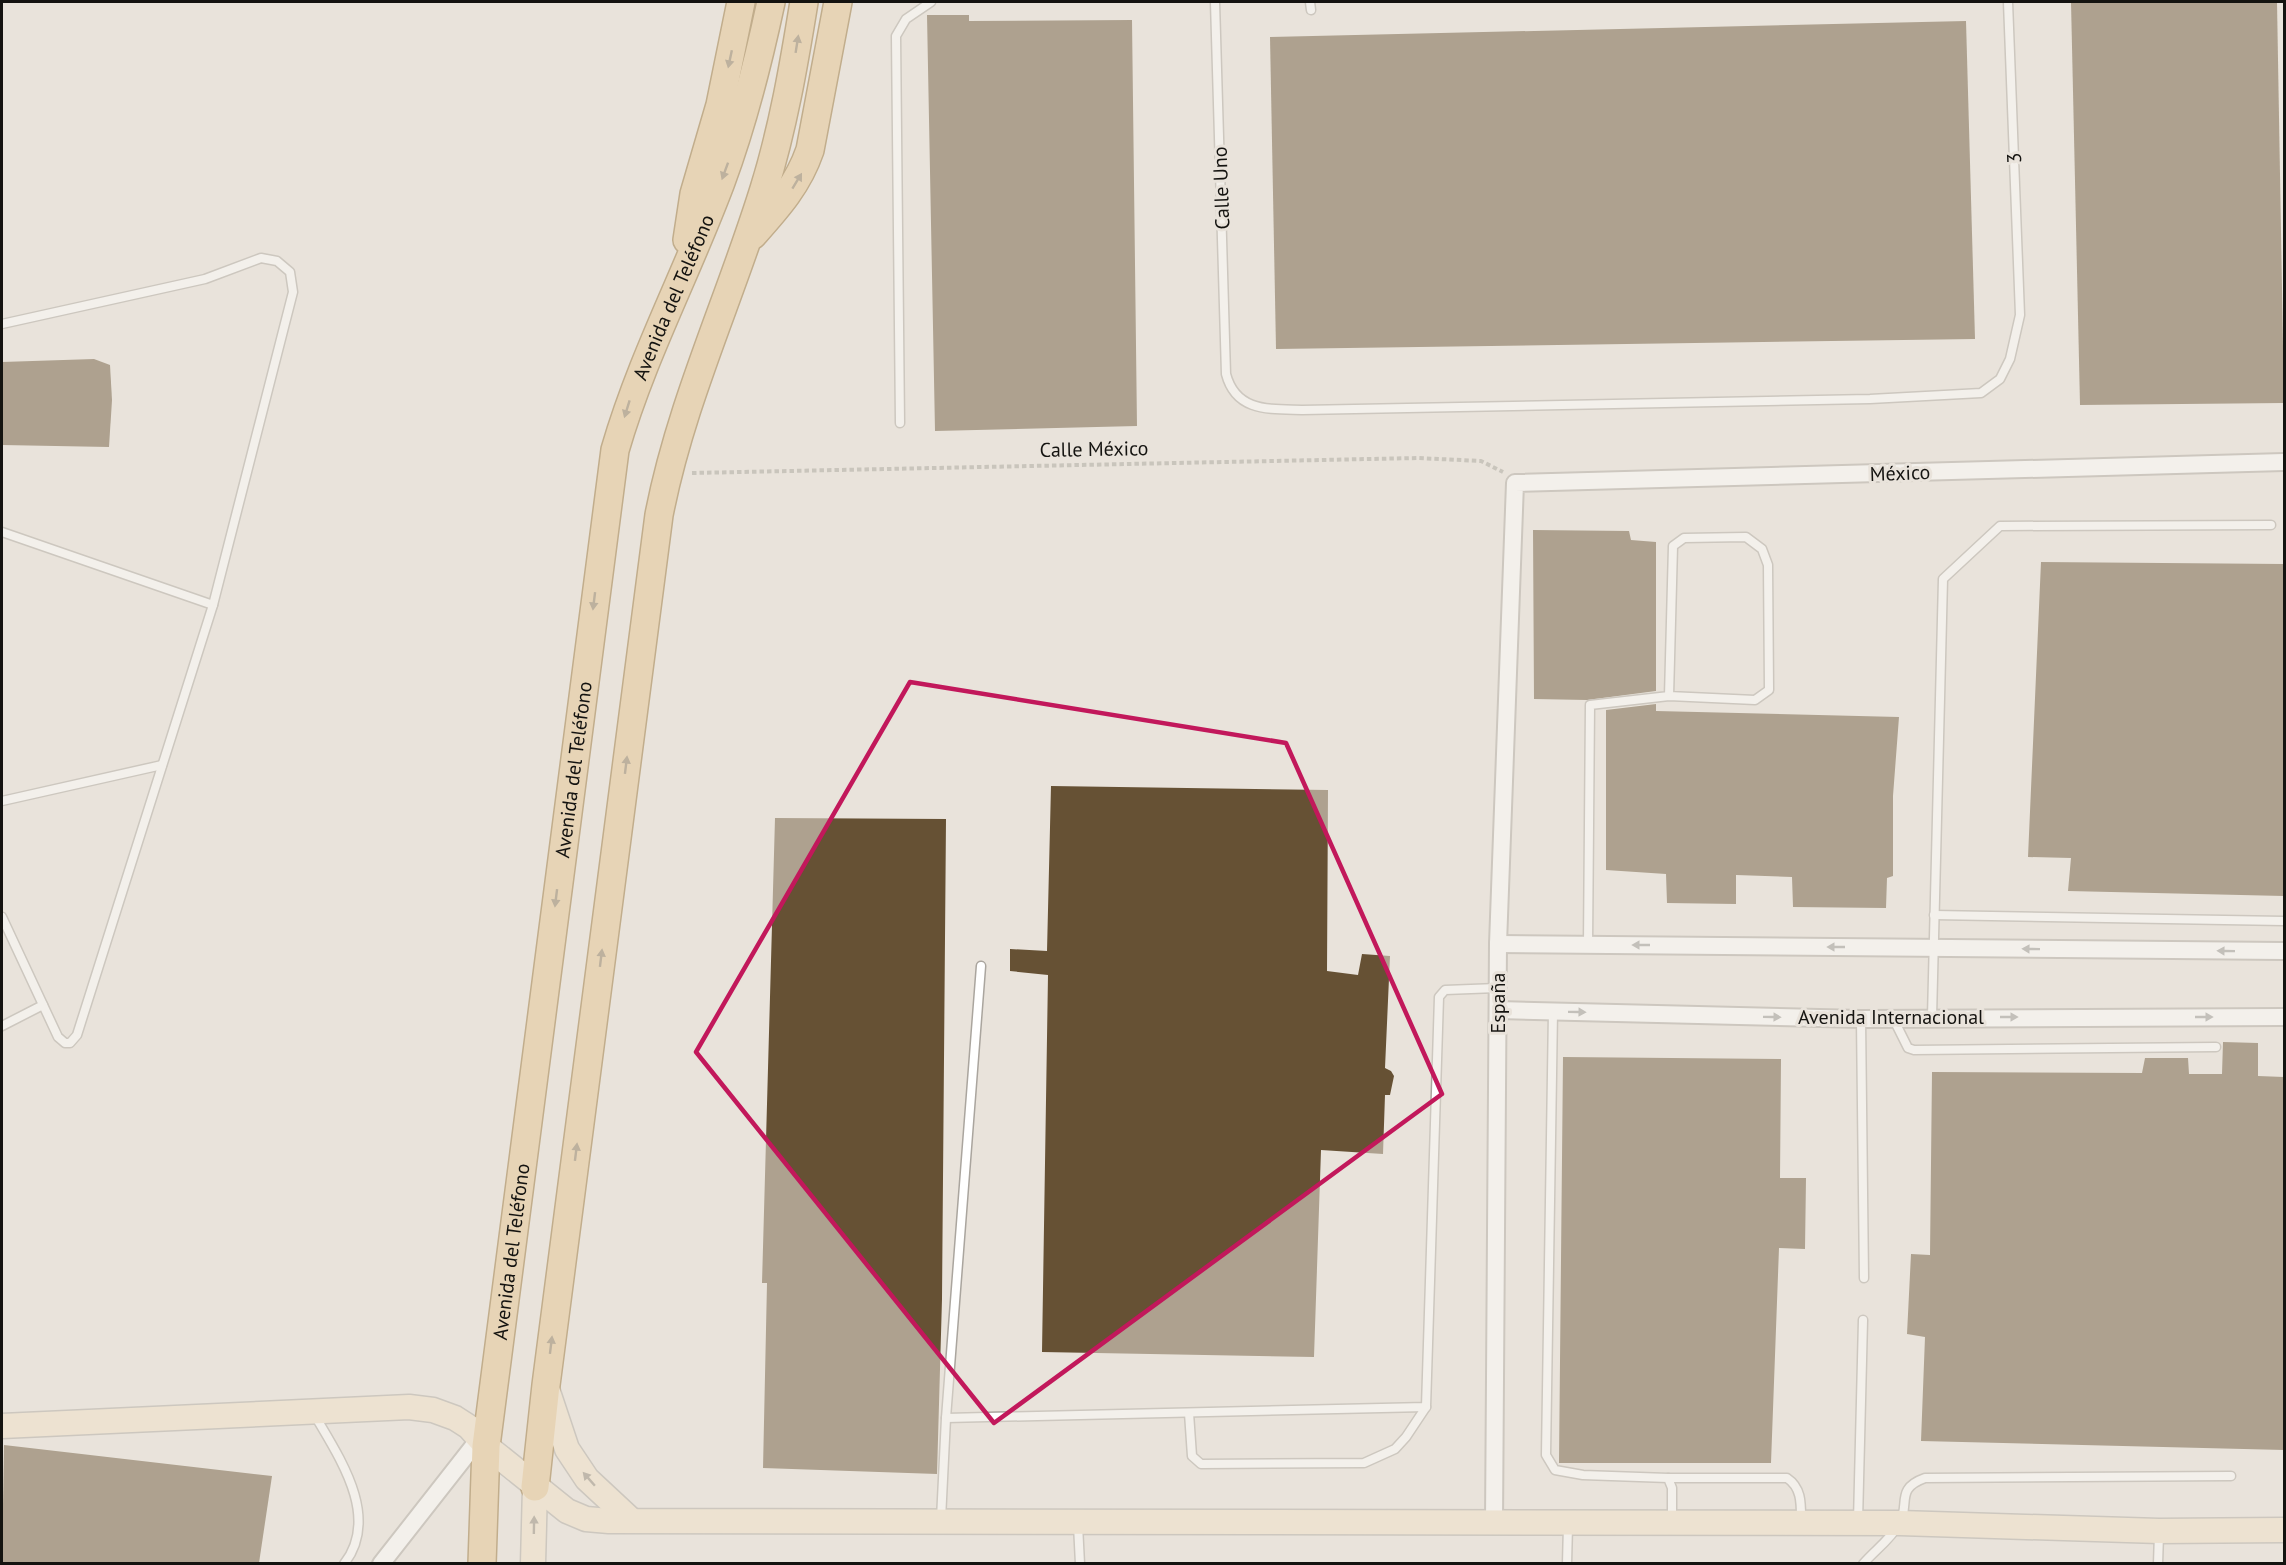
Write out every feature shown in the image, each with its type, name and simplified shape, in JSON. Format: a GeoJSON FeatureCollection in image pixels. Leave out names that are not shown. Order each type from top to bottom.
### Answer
{"type":"FeatureCollection","features":[{"type":"Feature","properties":{"kind":"main road"},"geometry":{"type":"LineString","coordinates":[[684,269],[694,194],[720,105],[741,2]]}},
{"type":"Feature","properties":{"kind":"main road","name":"Avenida del Teléfono"},"geometry":{"type":"LineString","coordinates":[[482,1563],[483,1442],[607,496],[615,450],[628,405],[721,184],[745,116],[771,2]]}},
{"type":"Feature","properties":{"kind":"main road"},"geometry":{"type":"LineString","coordinates":[[533,1563],[535,1487],[546,1385],[654,550],[667,474],[703,358],[764,190],[781,122],[804,2]]}},
{"type":"Feature","properties":{"kind":"main road"},"geometry":{"type":"LineString","coordinates":[[746,242],[785,200],[803,172],[810,150],[838,2]]}},
{"type":"Feature","properties":{"kind":"main road"},"geometry":{"type":"LineString","coordinates":[[546,1385],[567,1449],[587,1479],[631,1520]]}},
{"type":"Feature","properties":{"kind":"main road"},"geometry":{"type":"LineString","coordinates":[[2,1426],[409,1407],[433,1410],[455,1418],[535,1487],[567,1511],[586,1519],[1077,1523],[1900,1523],[2159,1531],[2284,1530]]}},
{"type":"Feature","properties":{"kind":"street","name":"México"},"geometry":{"type":"LineString","coordinates":[[1515,483],[2284,462]]}},
{"type":"Feature","properties":{"kind":"street","name":"España"},"geometry":{"type":"LineString","coordinates":[[1494,1523],[1497,988],[1515,483]]}},
{"type":"Feature","properties":{"kind":"street"},"geometry":{"type":"LineString","coordinates":[[1498,944],[2284,951]]}},
{"type":"Feature","properties":{"kind":"street","name":"Avenida Internacional"},"geometry":{"type":"LineString","coordinates":[[1498,1010],[1861,1019],[2284,1017]]}},
{"type":"Feature","properties":{"kind":"street"},"geometry":{"type":"LineString","coordinates":[[381,1563],[483,1442]]}},
{"type":"Feature","properties":{"kind":"lane"},"geometry":{"type":"LineString","coordinates":[[900,423],[896,43],[900,25],[931,2]]}},
{"type":"Feature","properties":{"kind":"lane","name":"Calle Uno"},"geometry":{"type":"LineString","coordinates":[[1215,2],[1226,374]]}},
{"type":"Feature","properties":{"kind":"lane","name":"3"},"geometry":{"type":"LineString","coordinates":[[1226,374],[1230,388],[1248,403],[1274,409],[1302,410],[1870,399],[1981,393],[2000,379],[2010,358],[2020,315],[2008,2]]}},
{"type":"Feature","properties":{"kind":"lane"},"geometry":{"type":"LineString","coordinates":[[2,324],[205,279],[261,258],[277,261],[290,272],[294,292],[213,605],[76,1038],[70,1043],[61,1041],[2,917]]}},
{"type":"Feature","properties":{"kind":"lane"},"geometry":{"type":"LineString","coordinates":[[1932,1017],[1943,579],[2000,526],[2271,525]]}},
{"type":"Feature","properties":{"kind":"lane"},"geometry":{"type":"LineString","coordinates":[[2,532],[213,605]]}},
{"type":"Feature","properties":{"kind":"lane"},"geometry":{"type":"LineString","coordinates":[[1588,945],[1590,705],[1669,696],[1755,700],[1769,690],[1768,564],[1762,549],[1746,537],[1684,538],[1673,546],[1669,696]]}},
{"type":"Feature","properties":{"kind":"lane"},"geometry":{"type":"LineString","coordinates":[[2,801],[162,765]]}},
{"type":"Feature","properties":{"kind":"lane"},"geometry":{"type":"LineString","coordinates":[[1934,915],[2284,921]]}},
{"type":"Feature","properties":{"kind":"lane"},"geometry":{"type":"LineString","coordinates":[[941,1522],[946,1418],[981,966]]}},
{"type":"Feature","properties":{"kind":"lane"},"geometry":{"type":"LineString","coordinates":[[1189,1413],[1192,1456],[1201,1464],[1364,1463],[1395,1449],[1406,1437],[1426,1407],[1439,997],[1445,990],[1497,988]]}},
{"type":"Feature","properties":{"kind":"lane"},"geometry":{"type":"LineString","coordinates":[[2,1026],[43,1005]]}},
{"type":"Feature","properties":{"kind":"lane"},"geometry":{"type":"LineString","coordinates":[[1553,1011],[1546,1455],[1555,1470],[1583,1475],[1786,1478],[1795,1484],[1801,1498],[1801,1524]]}},
{"type":"Feature","properties":{"kind":"lane"},"geometry":{"type":"LineString","coordinates":[[1893,1018],[1908,1048],[1914,1050],[2216,1047]]}},
{"type":"Feature","properties":{"kind":"lane"},"geometry":{"type":"LineString","coordinates":[[1861,1019],[1864,1278]]}},
{"type":"Feature","properties":{"kind":"lane"},"geometry":{"type":"LineString","coordinates":[[1858,1524],[1863,1320]]}},
{"type":"Feature","properties":{"kind":"lane"},"geometry":{"type":"LineString","coordinates":[[946,1418],[1426,1407]]}},
{"type":"Feature","properties":{"kind":"lane"},"geometry":{"type":"LineString","coordinates":[[312,1411],[346,1468],[359,1516],[358,1539],[344,1563]]}},
{"type":"Feature","properties":{"kind":"lane"},"geometry":{"type":"LineString","coordinates":[[1863,1563],[1900,1523],[1907,1489],[1914,1482],[1925,1478],[2231,1476]]}},
{"type":"Feature","properties":{"kind":"lane"},"geometry":{"type":"LineString","coordinates":[[1668,1478],[1672,1488],[1672,1524]]}},
{"type":"Feature","properties":{"kind":"lane"},"geometry":{"type":"LineString","coordinates":[[1077,1523],[1080,1563]]}},
{"type":"Feature","properties":{"kind":"lane"},"geometry":{"type":"LineString","coordinates":[[1567,1563],[1568,1524]]}},
{"type":"Feature","properties":{"kind":"lane"},"geometry":{"type":"LineString","coordinates":[[2158,1563],[2159,1531]]}},
{"type":"Feature","properties":{"kind":"path","name":"Calle México"},"geometry":{"type":"LineString","coordinates":[[667,474],[1443,458],[1481,461],[1500,471],[1515,483]]}},
{"type":"Feature","properties":{"kind":"highlighted area"},"geometry":{"type":"Polygon","coordinates":[[[910,682],[1286,743],[1442,1094],[994,1423],[696,1052],[910,682]]]}},
{"type":"Feature","properties":{"kind":"building"},"geometry":{"type":"Polygon","coordinates":[[[2071,2],[2277,2],[2284,403],[2080,405],[2071,2]]]}},
{"type":"Feature","properties":{"kind":"building"},"geometry":{"type":"Polygon","coordinates":[[[927,15],[969,15],[969,21],[1132,20],[1137,426],[935,431],[927,15]]]}},
{"type":"Feature","properties":{"kind":"building"},"geometry":{"type":"Polygon","coordinates":[[[1966,21],[1975,339],[1276,349],[1270,37],[1966,21]]]}},
{"type":"Feature","properties":{"kind":"building"},"geometry":{"type":"Polygon","coordinates":[[[94,359],[110,365],[112,400],[109,447],[2,445],[2,362],[94,359]]]}},
{"type":"Feature","properties":{"kind":"building"},"geometry":{"type":"Polygon","coordinates":[[[1533,530],[1629,531],[1631,540],[1656,542],[1656,691],[1587,700],[1534,699],[1533,530]]]}},
{"type":"Feature","properties":{"kind":"building"},"geometry":{"type":"Polygon","coordinates":[[[2041,562],[2284,564],[2284,896],[2068,891],[2071,858],[2028,857],[2041,562]]]}},
{"type":"Feature","properties":{"kind":"building"},"geometry":{"type":"Polygon","coordinates":[[[1656,704],[1656,711],[1899,717],[1893,796],[1893,876],[1887,878],[1886,908],[1793,907],[1792,877],[1736,875],[1736,904],[1667,903],[1666,874],[1606,870],[1606,710],[1656,704]]]}},
{"type":"Feature","properties":{"kind":"building"},"geometry":{"type":"Polygon","coordinates":[[[1051,786],[1328,790],[1327,971],[1358,975],[1362,954],[1390,956],[1385,1068],[1394,1076],[1390,1095],[1385,1095],[1383,1154],[1321,1150],[1314,1357],[1042,1352],[1048,975],[1010,971],[1010,949],[1047,951],[1051,786]]]}},
{"type":"Feature","properties":{"kind":"building"},"geometry":{"type":"Polygon","coordinates":[[[775,818],[946,819],[942,1299],[937,1474],[763,1468],[767,1283],[762,1283],[775,818]]]}},
{"type":"Feature","properties":{"kind":"building"},"geometry":{"type":"Polygon","coordinates":[[[2223,1042],[2258,1043],[2258,1076],[2284,1077],[2284,1450],[1921,1441],[1925,1337],[1907,1334],[1911,1254],[1930,1255],[1932,1072],[2142,1073],[2145,1058],[2188,1058],[2189,1074],[2222,1074],[2223,1042]]]}},
{"type":"Feature","properties":{"kind":"building"},"geometry":{"type":"Polygon","coordinates":[[[1563,1057],[1781,1059],[1780,1178],[1806,1178],[1805,1249],[1779,1248],[1771,1463],[1559,1463],[1563,1057]]]}},
{"type":"Feature","properties":{"kind":"building"},"geometry":{"type":"Polygon","coordinates":[[[4,1445],[272,1476],[259,1563],[2,1563],[4,1445]]]}}]}
